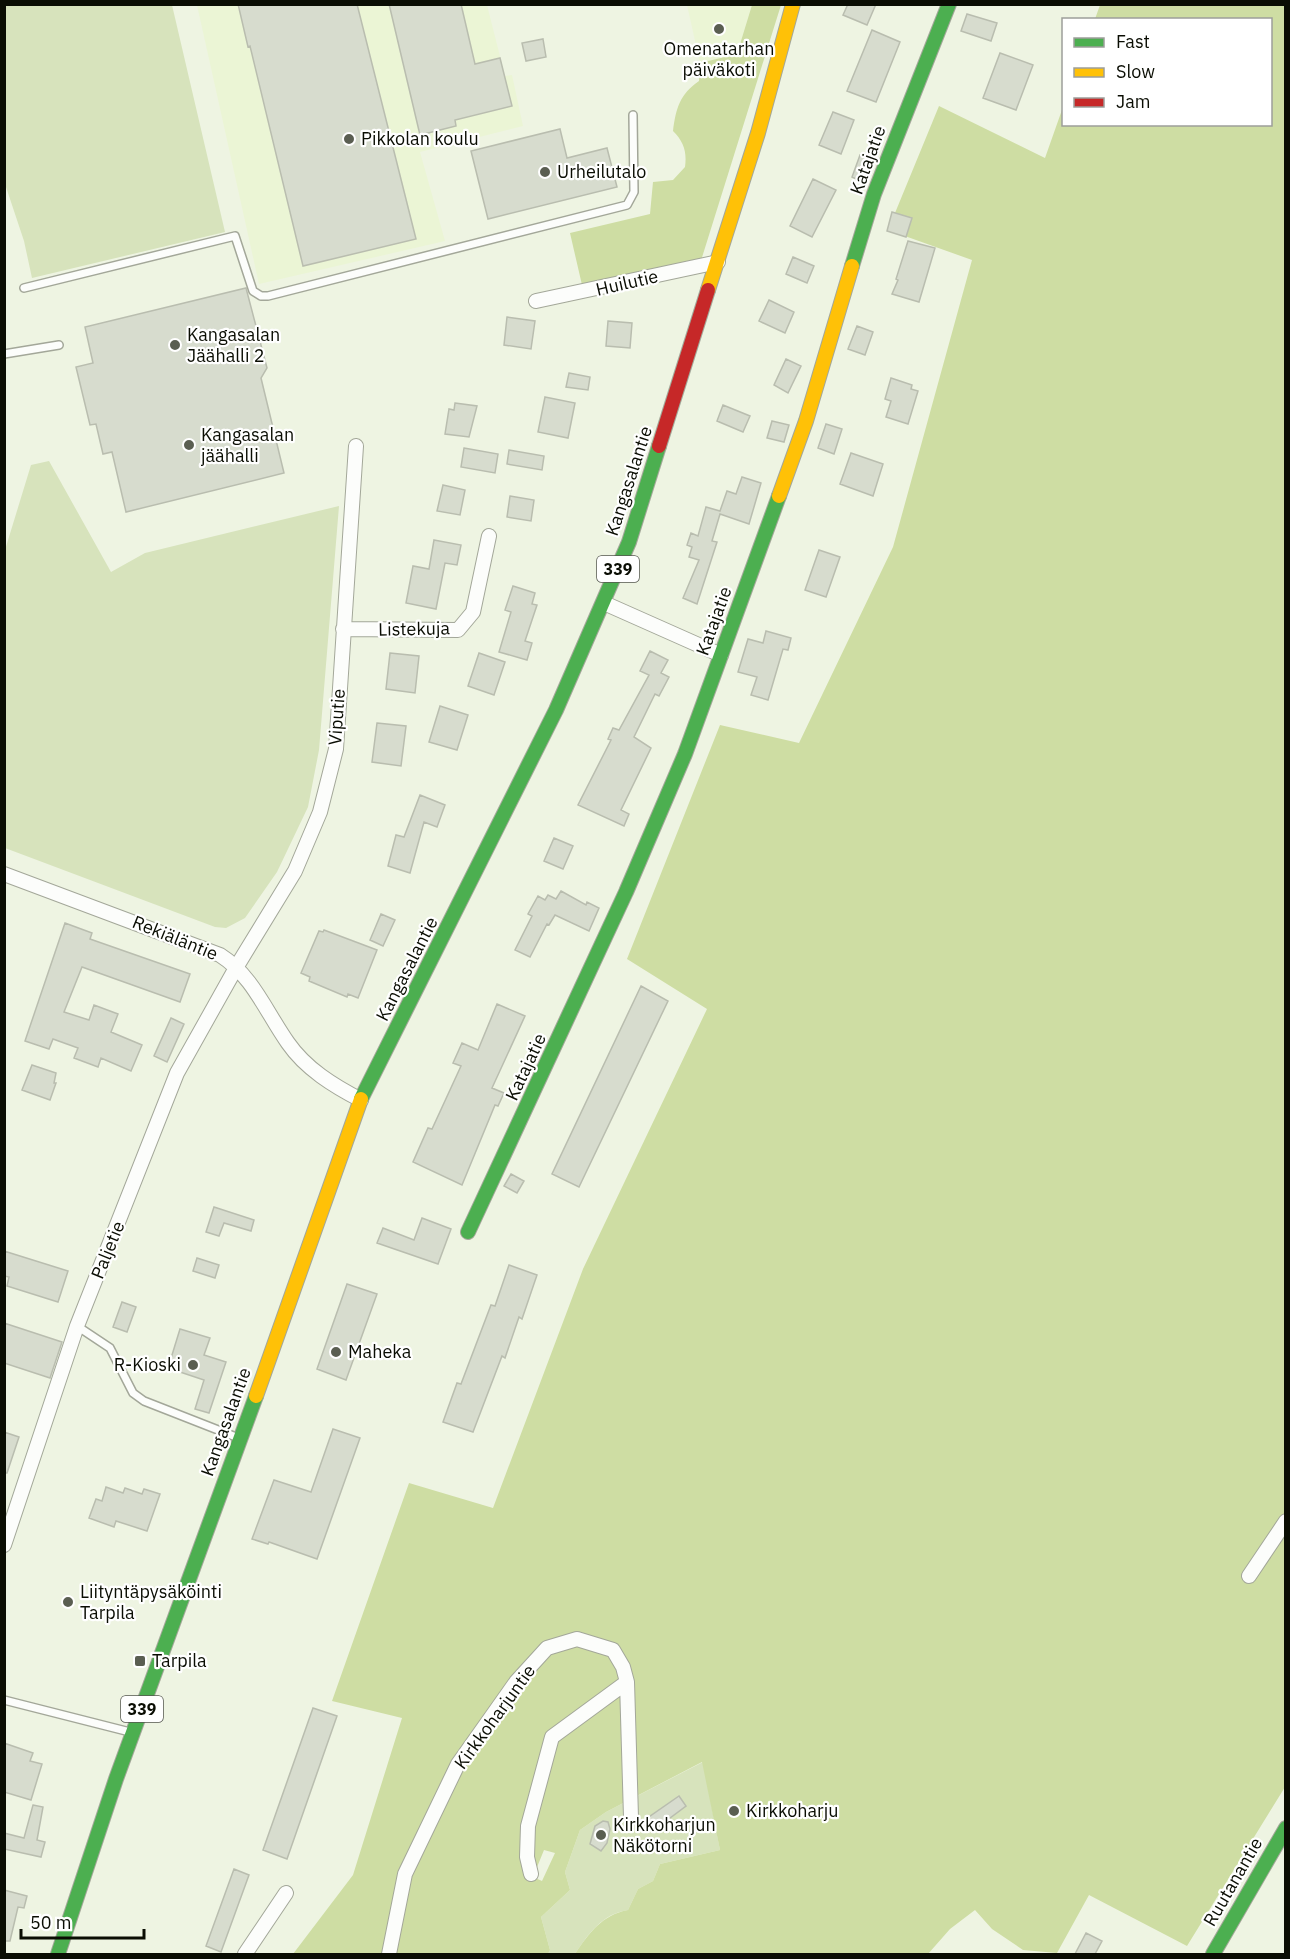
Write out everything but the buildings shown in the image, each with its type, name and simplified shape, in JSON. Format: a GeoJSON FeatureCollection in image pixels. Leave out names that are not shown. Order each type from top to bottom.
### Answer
{"type":"FeatureCollection","features":[{"type":"Feature","properties":{"kind":"main road","name":"Kangasalantie"},"geometry":{"type":"LineString","coordinates":[[58,1954],[133,1733],[238,1438],[301,1274],[361,1100],[556,710],[629,542],[758,133],[793,4]]}},
{"type":"Feature","properties":{"kind":"main road","name":"Katajatie"},"geometry":{"type":"LineString","coordinates":[[468,1232],[626,892],[685,754],[806,421],[877,185],[949,4]]}},
{"type":"Feature","properties":{"kind":"main road","name":"Ruutanantie"},"geometry":{"type":"LineString","coordinates":[[1213,1954],[1286,1828]]}},
{"type":"Feature","properties":{"kind":"street","name":"Huilutie"},"geometry":{"type":"LineString","coordinates":[[536,301],[718,262]]}},
{"type":"Feature","properties":{"kind":"street","name":"Viputie"},"geometry":{"type":"LineString","coordinates":[[237,966],[295,871],[320,812],[336,749],[356,446]]}},
{"type":"Feature","properties":{"kind":"street","name":"Listekuja"},"geometry":{"type":"LineString","coordinates":[[343,630],[458,630],[473,612],[489,536]]}},
{"type":"Feature","properties":{"kind":"street"},"geometry":{"type":"LineString","coordinates":[[604,603],[721,655]]}},
{"type":"Feature","properties":{"kind":"street","name":"Rekiäläntie"},"geometry":{"type":"LineString","coordinates":[[4,874],[220,955],[237,966],[289,1044],[332,1085],[361,1100]]}},
{"type":"Feature","properties":{"kind":"street","name":"Paljetie"},"geometry":{"type":"LineString","coordinates":[[4,1545],[77,1326],[177,1073],[237,966]]}},
{"type":"Feature","properties":{"kind":"street"},"geometry":{"type":"LineString","coordinates":[[1249,1576],[1286,1521]]}},
{"type":"Feature","properties":{"kind":"street","name":"Kirkkoharjuntie"},"geometry":{"type":"LineString","coordinates":[[389,1954],[405,1875],[458,1764],[516,1682],[547,1648],[577,1638],[613,1650],[624,1667],[627,1682],[632,1817]]}},
{"type":"Feature","properties":{"kind":"street"},"geometry":{"type":"LineString","coordinates":[[531,1874],[527,1857],[528,1827],[552,1737],[627,1682]]}},
{"type":"Feature","properties":{"kind":"street"},"geometry":{"type":"LineString","coordinates":[[245,1954],[286,1893]]}},
{"type":"Feature","properties":{"kind":"lane"},"geometry":{"type":"LineString","coordinates":[[24,288],[235,236],[253,291],[261,296],[268,296],[627,205],[634,192],[633,115]]}},
{"type":"Feature","properties":{"kind":"lane"},"geometry":{"type":"LineString","coordinates":[[4,354],[59,345]]}},
{"type":"Feature","properties":{"kind":"lane"},"geometry":{"type":"LineString","coordinates":[[77,1326],[110,1348],[133,1393],[144,1401],[238,1438]]}},
{"type":"Feature","properties":{"kind":"lane"},"geometry":{"type":"LineString","coordinates":[[4,1700],[133,1733]]}},
{"type":"Feature","properties":{"kind":"shaded area"},"geometry":{"type":"Polygon","coordinates":[[[4,5],[172,5],[225,232],[32,278],[24,241],[5,184],[4,5]]]}},
{"type":"Feature","properties":{"kind":"shaded area","name":"Pikkolan koulu"},"geometry":{"type":"Polygon","coordinates":[[[197,5],[487,5],[505,76],[512,75],[523,126],[420,152],[445,241],[259,284],[197,5]]]}},
{"type":"Feature","properties":{"kind":"shaded area","name":"Omenatarhan päiväkoti"},"geometry":{"type":"Polygon","coordinates":[[[687,5],[752,5],[737,54],[700,63],[687,5]]]}},
{"type":"Feature","properties":{"kind":"shaded area"},"geometry":{"type":"Polygon","coordinates":[[[49,461],[111,572],[145,553],[339,506],[319,750],[308,807],[277,872],[245,918],[226,928],[215,927],[5,848],[5,550],[31,465],[49,461]]]}},
{"type":"Feature","properties":{"kind":"shaded area"},"geometry":{"type":"Polygon","coordinates":[[[703,1762],[720,1850],[660,1864],[653,1881],[638,1889],[628,1910],[603,1920],[575,1954],[548,1954],[550,1950],[541,1917],[570,1890],[565,1872],[580,1830],[606,1812],[703,1762]]]}},
{"type":"Feature","properties":{"kind":"green space"},"geometry":{"type":"Polygon","coordinates":[[[752,5],[781,5],[699,267],[582,285],[570,233],[650,214],[653,182],[673,180],[685,167],[684,148],[673,131],[680,102],[687,91],[699,81],[700,63],[737,54],[752,5]]]}},
{"type":"Feature","properties":{"kind":"green space"},"geometry":{"type":"Polygon","coordinates":[[[1100,5],[1285,5],[1285,1787],[1187,1946],[1089,1895],[1057,1953],[1023,1950],[992,1929],[975,1910],[950,1929],[928,1954],[575,1954],[591,1932],[603,1921],[628,1910],[638,1889],[653,1881],[660,1864],[720,1850],[702,1762],[606,1812],[580,1830],[565,1872],[570,1890],[541,1917],[550,1950],[548,1954],[293,1954],[353,1875],[402,1718],[332,1701],[409,1483],[493,1508],[583,1269],[707,1009],[627,959],[720,725],[799,743],[893,547],[972,260],[888,230],[939,106],[1045,158],[1062,110],[1062,126],[1272,126],[1272,18],[1095,18],[1100,5]],[[544,1850],[533,1877],[542,1881],[555,1853],[544,1850]]]}},
{"type":"Feature","properties":{"kind":"traffic: fast"},"geometry":{"type":"LineString","coordinates":[[852,266],[874,194],[949,4]]}},
{"type":"Feature","properties":{"kind":"traffic: fast"},"geometry":{"type":"LineString","coordinates":[[361,1099],[556,710],[629,542],[659,446]]}},
{"type":"Feature","properties":{"kind":"traffic: fast"},"geometry":{"type":"LineString","coordinates":[[468,1232],[626,892],[685,754],[779,496]]}},
{"type":"Feature","properties":{"kind":"traffic: fast"},"geometry":{"type":"LineString","coordinates":[[58,1954],[116,1779],[256,1396]]}},
{"type":"Feature","properties":{"kind":"traffic: fast"},"geometry":{"type":"LineString","coordinates":[[1213,1954],[1286,1828]]}},
{"type":"Feature","properties":{"kind":"traffic: slow"},"geometry":{"type":"LineString","coordinates":[[708,290],[758,133],[793,4]]}},
{"type":"Feature","properties":{"kind":"traffic: slow"},"geometry":{"type":"LineString","coordinates":[[779,496],[806,421],[852,266]]}},
{"type":"Feature","properties":{"kind":"traffic: slow"},"geometry":{"type":"LineString","coordinates":[[256,1396],[361,1099]]}},
{"type":"Feature","properties":{"kind":"traffic: jam"},"geometry":{"type":"LineString","coordinates":[[659,446],[708,290]]}},
{"type":"Feature","properties":{"kind":"place","name":"Omenatarhan päiväkoti"},"geometry":{"type":"Point","coordinates":[719,29]}},
{"type":"Feature","properties":{"kind":"place","name":"Pikkolan koulu"},"geometry":{"type":"Point","coordinates":[349,139]}},
{"type":"Feature","properties":{"kind":"place","name":"Urheilutalo"},"geometry":{"type":"Point","coordinates":[545,172]}},
{"type":"Feature","properties":{"kind":"place","name":"Kangasalan Jäähalli 2"},"geometry":{"type":"Point","coordinates":[175,345]}},
{"type":"Feature","properties":{"kind":"place","name":"Kangasalan jäähalli"},"geometry":{"type":"Point","coordinates":[189,445]}},
{"type":"Feature","properties":{"kind":"place","name":"Maheka"},"geometry":{"type":"Point","coordinates":[336,1352]}},
{"type":"Feature","properties":{"kind":"place","name":"R-Kioski"},"geometry":{"type":"Point","coordinates":[193,1365]}},
{"type":"Feature","properties":{"kind":"place","name":"Liityntäpysäköinti Tarpila"},"geometry":{"type":"Point","coordinates":[68,1602]}},
{"type":"Feature","properties":{"kind":"place","name":"Tarpila"},"geometry":{"type":"Point","coordinates":[140,1661]}},
{"type":"Feature","properties":{"kind":"place","name":"Kirkkoharju"},"geometry":{"type":"Point","coordinates":[734,1811]}},
{"type":"Feature","properties":{"kind":"place","name":"Kirkkoharjun Näkötorni"},"geometry":{"type":"Point","coordinates":[601,1835]}}]}
